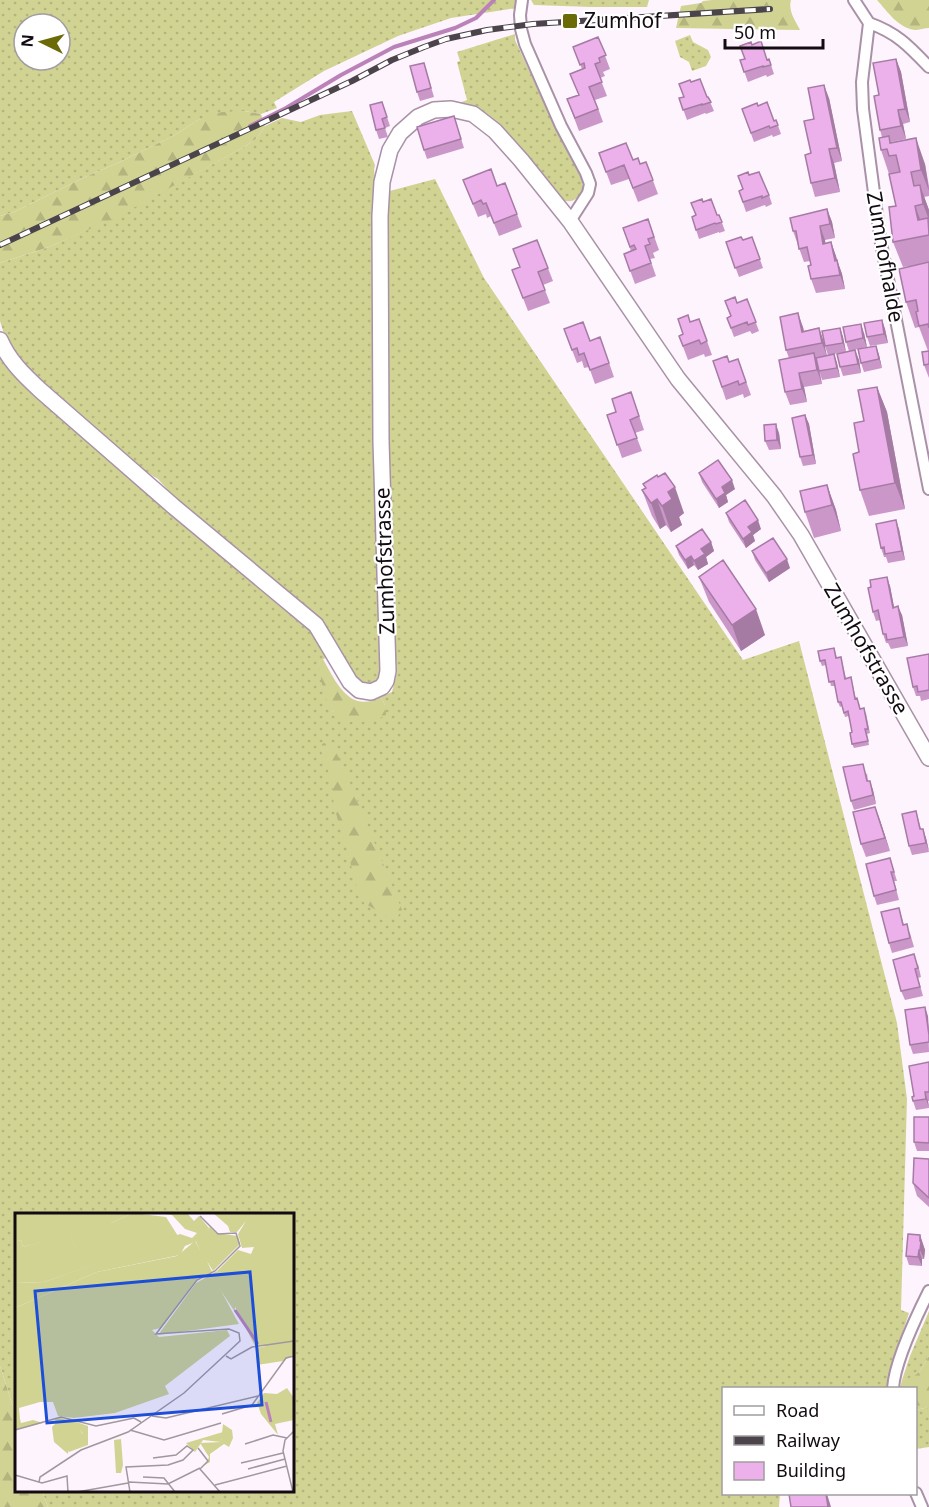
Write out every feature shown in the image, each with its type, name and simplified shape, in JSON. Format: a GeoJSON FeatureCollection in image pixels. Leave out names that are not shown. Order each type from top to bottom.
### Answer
{"type":"FeatureCollection","features":[{"type":"Feature","properties":{"kind":"street"},"geometry":{"type":"LineString","coordinates":[[522,0],[520,15],[525,44],[561,126],[590,184],[588,193],[570,221]]}},
{"type":"Feature","properties":{"kind":"street"},"geometry":{"type":"LineString","coordinates":[[854,0],[869,23],[889,31],[904,42],[929,67]]}},
{"type":"Feature","properties":{"kind":"street","name":"Zumhofhalde"},"geometry":{"type":"LineString","coordinates":[[869,23],[862,82],[862,110],[880,238],[929,489]]}},
{"type":"Feature","properties":{"kind":"street","name":"Zumhofstrasse"},"geometry":{"type":"LineString","coordinates":[[0,340],[11,360],[40,390],[316,625],[350,682],[359,690],[371,692],[382,687],[388,671],[381,441],[380,216],[382,182],[390,150],[400,133],[418,117],[434,110],[451,109],[473,114],[495,131],[570,221],[678,379],[769,489],[790,518],[929,758]]}},
{"type":"Feature","properties":{"kind":"street"},"geometry":{"type":"LineString","coordinates":[[893,1387],[893,1379],[901,1355],[929,1292]]}},
{"type":"Feature","properties":{"kind":"green space"},"geometry":{"type":"Polygon","coordinates":[[[0,0],[517,0],[516,8],[451,18],[398,36],[324,71],[274,102],[277,108],[261,114],[244,111],[198,120],[175,135],[14,212],[0,216],[0,0]]]}},
{"type":"Feature","properties":{"kind":"green space"},"geometry":{"type":"Polygon","coordinates":[[[531,0],[649,0],[647,7],[591,7],[534,5],[531,0]]]}},
{"type":"Feature","properties":{"kind":"green space"},"geometry":{"type":"Polygon","coordinates":[[[712,0],[791,0],[791,12],[800,30],[676,28],[681,6],[712,0]]]}},
{"type":"Feature","properties":{"kind":"green space"},"geometry":{"type":"Polygon","coordinates":[[[877,0],[929,0],[929,28],[915,30],[903,26],[877,0]]]}},
{"type":"Feature","properties":{"kind":"green space"},"geometry":{"type":"Polygon","coordinates":[[[515,34],[515,40],[563,144],[582,179],[583,188],[579,197],[571,201],[559,198],[459,103],[467,100],[457,62],[460,61],[457,52],[515,34]]]}},
{"type":"Feature","properties":{"kind":"green space"},"geometry":{"type":"Polygon","coordinates":[[[690,35],[693,42],[708,50],[711,57],[706,66],[692,71],[689,62],[680,57],[675,41],[690,35]]]}},
{"type":"Feature","properties":{"kind":"green space"},"geometry":{"type":"Polygon","coordinates":[[[244,111],[261,114],[265,126],[257,138],[244,147],[115,218],[49,247],[0,263],[0,216],[14,212],[120,162],[175,135],[198,120],[222,112],[244,111]]]}},
{"type":"Feature","properties":{"kind":"green space"},"geometry":{"type":"Polygon","coordinates":[[[352,111],[375,165],[377,195],[382,682],[367,687],[357,681],[321,624],[183,507],[158,479],[135,465],[52,396],[12,350],[0,321],[0,263],[49,247],[115,217],[244,147],[257,138],[265,126],[282,118],[301,122],[320,115],[352,111]]]}},
{"type":"Feature","properties":{"kind":"green space"},"geometry":{"type":"Polygon","coordinates":[[[435,179],[484,278],[743,660],[799,641],[897,1023],[907,1099],[901,1310],[909,1313],[888,1377],[887,1387],[722,1387],[722,1495],[780,1495],[779,1507],[48,1507],[42,1492],[294,1492],[294,1213],[15,1213],[15,1413],[0,1366],[0,343],[4,351],[312,629],[330,655],[319,662],[333,712],[385,705],[381,697],[392,692],[397,672],[388,571],[386,192],[435,179]]]}},
{"type":"Feature","properties":{"kind":"green space"},"geometry":{"type":"Polygon","coordinates":[[[323,659],[345,693],[352,699],[360,701],[370,701],[381,697],[386,715],[369,721],[351,722],[334,712],[324,694],[319,662],[323,659]]]}},
{"type":"Feature","properties":{"kind":"green space"},"geometry":{"type":"Polygon","coordinates":[[[329,741],[342,763],[402,910],[398,916],[388,917],[364,903],[357,888],[334,807],[332,781],[321,751],[322,744],[329,741]]]}},
{"type":"Feature","properties":{"kind":"green space"},"geometry":{"type":"Polygon","coordinates":[[[929,1311],[929,1356],[918,1374],[913,1378],[902,1380],[910,1356],[929,1311]]]}},
{"type":"Feature","properties":{"kind":"green space"},"geometry":{"type":"Polygon","coordinates":[[[929,1356],[929,1407],[917,1410],[917,1387],[900,1387],[902,1380],[916,1375],[929,1356]]]}},
{"type":"Feature","properties":{"kind":"green space"},"geometry":{"type":"Polygon","coordinates":[[[0,1366],[15,1413],[15,1492],[42,1492],[48,1507],[0,1507],[0,1366]]]}},
{"type":"Feature","properties":{"kind":"green space"},"geometry":{"type":"Polygon","coordinates":[[[929,1407],[929,1447],[917,1449],[917,1410],[929,1407]]]}},
{"type":"Feature","properties":{"kind":"building"},"geometry":{"type":"Polygon","coordinates":[[[598,37],[606,55],[599,58],[600,62],[595,64],[602,82],[589,87],[598,109],[575,118],[567,99],[579,95],[570,74],[585,68],[584,63],[580,65],[573,47],[598,37]]]}},
{"type":"Feature","properties":{"kind":"building"},"geometry":{"type":"Polygon","coordinates":[[[761,41],[771,65],[744,72],[740,60],[745,59],[740,46],[751,42],[752,45],[761,41]]]}},
{"type":"Feature","properties":{"kind":"building"},"geometry":{"type":"Polygon","coordinates":[[[896,59],[905,109],[898,110],[901,126],[880,130],[874,96],[879,95],[873,63],[896,59]]]}},
{"type":"Feature","properties":{"kind":"building"},"geometry":{"type":"Polygon","coordinates":[[[424,63],[431,88],[417,92],[410,66],[424,63]]]}},
{"type":"Feature","properties":{"kind":"building"},"geometry":{"type":"Polygon","coordinates":[[[700,79],[711,102],[683,110],[679,98],[684,97],[679,84],[700,79]]]}},
{"type":"Feature","properties":{"kind":"building"},"geometry":{"type":"Polygon","coordinates":[[[824,85],[837,148],[829,149],[835,178],[811,183],[805,155],[811,153],[804,121],[814,119],[808,88],[824,85]]]}},
{"type":"Feature","properties":{"kind":"building"},"geometry":{"type":"Polygon","coordinates":[[[382,102],[387,117],[382,119],[385,128],[376,130],[370,105],[382,102]]]}},
{"type":"Feature","properties":{"kind":"building"},"geometry":{"type":"Polygon","coordinates":[[[767,102],[774,121],[776,120],[778,125],[751,133],[742,109],[767,102]]]}},
{"type":"Feature","properties":{"kind":"building"},"geometry":{"type":"Polygon","coordinates":[[[454,116],[461,139],[424,150],[417,127],[454,116]]]}},
{"type":"Feature","properties":{"kind":"building"},"geometry":{"type":"Polygon","coordinates":[[[889,136],[890,143],[916,138],[921,170],[911,172],[914,186],[920,185],[923,204],[915,206],[918,220],[928,218],[929,235],[893,242],[889,207],[896,206],[889,174],[900,172],[896,155],[889,156],[887,149],[881,150],[879,138],[889,136]]]}},
{"type":"Feature","properties":{"kind":"building"},"geometry":{"type":"Polygon","coordinates":[[[626,143],[633,160],[638,158],[640,164],[646,162],[653,180],[633,188],[624,165],[606,172],[599,153],[626,143]]]}},
{"type":"Feature","properties":{"kind":"building"},"geometry":{"type":"Polygon","coordinates":[[[491,169],[497,186],[505,183],[517,214],[494,223],[486,203],[483,204],[481,200],[473,204],[463,180],[491,169]]]}},
{"type":"Feature","properties":{"kind":"building"},"geometry":{"type":"Polygon","coordinates":[[[748,172],[749,175],[759,172],[769,195],[743,202],[739,191],[743,189],[738,176],[748,172]]]}},
{"type":"Feature","properties":{"kind":"building"},"geometry":{"type":"Polygon","coordinates":[[[702,199],[703,202],[711,199],[722,222],[696,230],[692,217],[696,215],[691,203],[702,199]]]}},
{"type":"Feature","properties":{"kind":"building"},"geometry":{"type":"Polygon","coordinates":[[[827,209],[830,224],[820,226],[823,244],[831,242],[840,275],[811,279],[807,247],[799,249],[796,231],[793,231],[790,218],[827,209]]]}},
{"type":"Feature","properties":{"kind":"building"},"geometry":{"type":"Polygon","coordinates":[[[648,219],[654,237],[648,239],[650,244],[645,246],[651,263],[630,271],[624,254],[636,249],[634,245],[630,247],[623,228],[648,219]]]}},
{"type":"Feature","properties":{"kind":"building"},"geometry":{"type":"Polygon","coordinates":[[[741,237],[743,240],[752,237],[760,259],[735,268],[726,242],[741,237]]]}},
{"type":"Feature","properties":{"kind":"building"},"geometry":{"type":"Polygon","coordinates":[[[537,240],[548,268],[538,272],[545,290],[523,298],[512,270],[520,267],[513,249],[537,240]]]}},
{"type":"Feature","properties":{"kind":"building"},"geometry":{"type":"Polygon","coordinates":[[[929,262],[929,328],[928,324],[919,326],[916,300],[906,302],[899,269],[929,262]]]}},
{"type":"Feature","properties":{"kind":"building"},"geometry":{"type":"Polygon","coordinates":[[[735,297],[737,303],[747,299],[756,322],[748,325],[747,322],[731,328],[727,318],[731,316],[725,301],[735,297]]]}},
{"type":"Feature","properties":{"kind":"building"},"geometry":{"type":"Polygon","coordinates":[[[798,313],[802,332],[819,328],[822,343],[786,350],[780,317],[798,313]]]}},
{"type":"Feature","properties":{"kind":"building"},"geometry":{"type":"Polygon","coordinates":[[[688,315],[690,322],[699,319],[707,341],[701,344],[699,340],[683,346],[679,336],[683,334],[678,319],[688,315]]]}},
{"type":"Feature","properties":{"kind":"building"},"geometry":{"type":"Polygon","coordinates":[[[882,320],[884,334],[867,337],[864,323],[882,320]]]}},
{"type":"Feature","properties":{"kind":"building"},"geometry":{"type":"Polygon","coordinates":[[[583,322],[590,341],[600,337],[609,363],[590,370],[584,353],[579,355],[577,348],[572,350],[564,329],[583,322]]]}},
{"type":"Feature","properties":{"kind":"building"},"geometry":{"type":"Polygon","coordinates":[[[861,324],[863,338],[846,342],[843,327],[861,324]]]}},
{"type":"Feature","properties":{"kind":"building"},"geometry":{"type":"Polygon","coordinates":[[[840,328],[843,343],[825,346],[822,331],[840,328]]]}},
{"type":"Feature","properties":{"kind":"building"},"geometry":{"type":"Polygon","coordinates":[[[876,346],[879,359],[861,363],[858,349],[876,346]]]}},
{"type":"Feature","properties":{"kind":"building"},"geometry":{"type":"Polygon","coordinates":[[[855,350],[858,364],[840,367],[837,354],[855,350]]]}},
{"type":"Feature","properties":{"kind":"building"},"geometry":{"type":"Polygon","coordinates":[[[929,351],[929,364],[924,365],[922,352],[929,351]]]}},
{"type":"Feature","properties":{"kind":"building"},"geometry":{"type":"Polygon","coordinates":[[[814,353],[817,370],[799,373],[802,389],[785,392],[779,360],[814,353]]]}},
{"type":"Feature","properties":{"kind":"building"},"geometry":{"type":"Polygon","coordinates":[[[834,354],[837,368],[819,371],[816,358],[834,354]]]}},
{"type":"Feature","properties":{"kind":"building"},"geometry":{"type":"Polygon","coordinates":[[[727,356],[729,362],[738,359],[746,382],[739,385],[738,381],[722,387],[713,361],[727,356]]]}},
{"type":"Feature","properties":{"kind":"building"},"geometry":{"type":"Polygon","coordinates":[[[877,387],[895,483],[860,490],[853,454],[859,452],[854,423],[864,421],[858,390],[877,387]]]}},
{"type":"Feature","properties":{"kind":"building"},"geometry":{"type":"Polygon","coordinates":[[[631,392],[639,416],[630,420],[637,438],[617,445],[607,415],[616,412],[612,399],[631,392]]]}},
{"type":"Feature","properties":{"kind":"building"},"geometry":{"type":"Polygon","coordinates":[[[805,415],[813,455],[800,457],[792,418],[805,415]]]}},
{"type":"Feature","properties":{"kind":"building"},"geometry":{"type":"Polygon","coordinates":[[[776,424],[777,440],[765,441],[764,425],[776,424]]]}},
{"type":"Feature","properties":{"kind":"building"},"geometry":{"type":"Polygon","coordinates":[[[718,460],[732,480],[722,487],[725,493],[716,499],[699,473],[718,460]]]}},
{"type":"Feature","properties":{"kind":"building"},"geometry":{"type":"Polygon","coordinates":[[[665,473],[675,487],[668,492],[672,499],[662,506],[657,499],[651,503],[642,490],[646,488],[643,484],[665,473]]]}},
{"type":"Feature","properties":{"kind":"building"},"geometry":{"type":"Polygon","coordinates":[[[827,485],[832,505],[805,512],[800,491],[827,485]]]}},
{"type":"Feature","properties":{"kind":"building"},"geometry":{"type":"Polygon","coordinates":[[[745,500],[758,520],[748,527],[752,532],[743,539],[726,513],[745,500]]]}},
{"type":"Feature","properties":{"kind":"building"},"geometry":{"type":"Polygon","coordinates":[[[896,520],[902,551],[885,554],[884,547],[881,548],[876,524],[896,520]]]}},
{"type":"Feature","properties":{"kind":"building"},"geometry":{"type":"Polygon","coordinates":[[[702,529],[711,542],[701,549],[705,554],[694,561],[691,556],[685,560],[676,546],[702,529]]]}},
{"type":"Feature","properties":{"kind":"building"},"geometry":{"type":"Polygon","coordinates":[[[773,538],[787,559],[766,573],[752,551],[773,538]]]}},
{"type":"Feature","properties":{"kind":"building"},"geometry":{"type":"Polygon","coordinates":[[[723,560],[756,609],[732,625],[699,577],[723,560]]]}},
{"type":"Feature","properties":{"kind":"building"},"geometry":{"type":"Polygon","coordinates":[[[887,577],[893,608],[898,606],[904,637],[887,640],[886,634],[883,634],[878,610],[873,612],[868,588],[871,587],[870,580],[887,577]]]}},
{"type":"Feature","properties":{"kind":"building"},"geometry":{"type":"Polygon","coordinates":[[[834,648],[836,658],[841,657],[845,679],[851,677],[855,699],[857,698],[860,709],[864,708],[868,741],[852,744],[848,711],[844,713],[841,702],[838,702],[834,681],[829,682],[825,660],[820,661],[818,651],[834,648]]]}},
{"type":"Feature","properties":{"kind":"building"},"geometry":{"type":"Polygon","coordinates":[[[929,654],[929,690],[918,692],[917,686],[913,687],[907,658],[929,654]]]}},
{"type":"Feature","properties":{"kind":"building"},"geometry":{"type":"Polygon","coordinates":[[[863,764],[873,795],[851,801],[843,767],[863,764]]]}},
{"type":"Feature","properties":{"kind":"building"},"geometry":{"type":"Polygon","coordinates":[[[875,807],[885,838],[861,844],[853,812],[875,807]]]}},
{"type":"Feature","properties":{"kind":"building"},"geometry":{"type":"Polygon","coordinates":[[[916,811],[926,843],[909,846],[902,814],[916,811]]]}},
{"type":"Feature","properties":{"kind":"building"},"geometry":{"type":"Polygon","coordinates":[[[890,858],[896,890],[874,896],[866,864],[890,858]]]}},
{"type":"Feature","properties":{"kind":"building"},"geometry":{"type":"Polygon","coordinates":[[[899,908],[903,925],[907,924],[910,938],[889,943],[881,912],[899,908]]]}},
{"type":"Feature","properties":{"kind":"building"},"geometry":{"type":"Polygon","coordinates":[[[914,954],[920,987],[901,991],[893,960],[914,954]]]}},
{"type":"Feature","properties":{"kind":"building"},"geometry":{"type":"Polygon","coordinates":[[[925,1007],[929,1042],[910,1045],[905,1010],[925,1007]]]}},
{"type":"Feature","properties":{"kind":"building"},"geometry":{"type":"Polygon","coordinates":[[[929,1062],[929,1092],[925,1092],[926,1099],[913,1101],[909,1066],[929,1062]]]}},
{"type":"Feature","properties":{"kind":"building"},"geometry":{"type":"Polygon","coordinates":[[[914,1117],[929,1117],[929,1143],[914,1142],[914,1117]]]}},
{"type":"Feature","properties":{"kind":"building"},"geometry":{"type":"Polygon","coordinates":[[[914,1158],[929,1159],[929,1198],[913,1183],[914,1158]]]}},
{"type":"Feature","properties":{"kind":"building"},"geometry":{"type":"Polygon","coordinates":[[[908,1234],[920,1235],[918,1257],[906,1256],[908,1234]]]}},
{"type":"Feature","properties":{"kind":"building"},"geometry":{"type":"Polygon","coordinates":[[[789,1495],[826,1495],[828,1507],[791,1507],[789,1495]]]}},
{"type":"Feature","properties":{"kind":"waterway"},"geometry":{"type":"LineString","coordinates":[[250,126],[394,47],[455,28],[476,18],[494,0]]}},
{"type":"Feature","properties":{"kind":"railway"},"geometry":{"type":"LineString","coordinates":[[0,245],[352,81],[392,60],[446,39],[487,30],[533,24],[770,9]]}},
{"type":"Feature","properties":{"kind":"place","name":"Zumhof"},"geometry":{"type":"Point","coordinates":[570,21]}}]}
